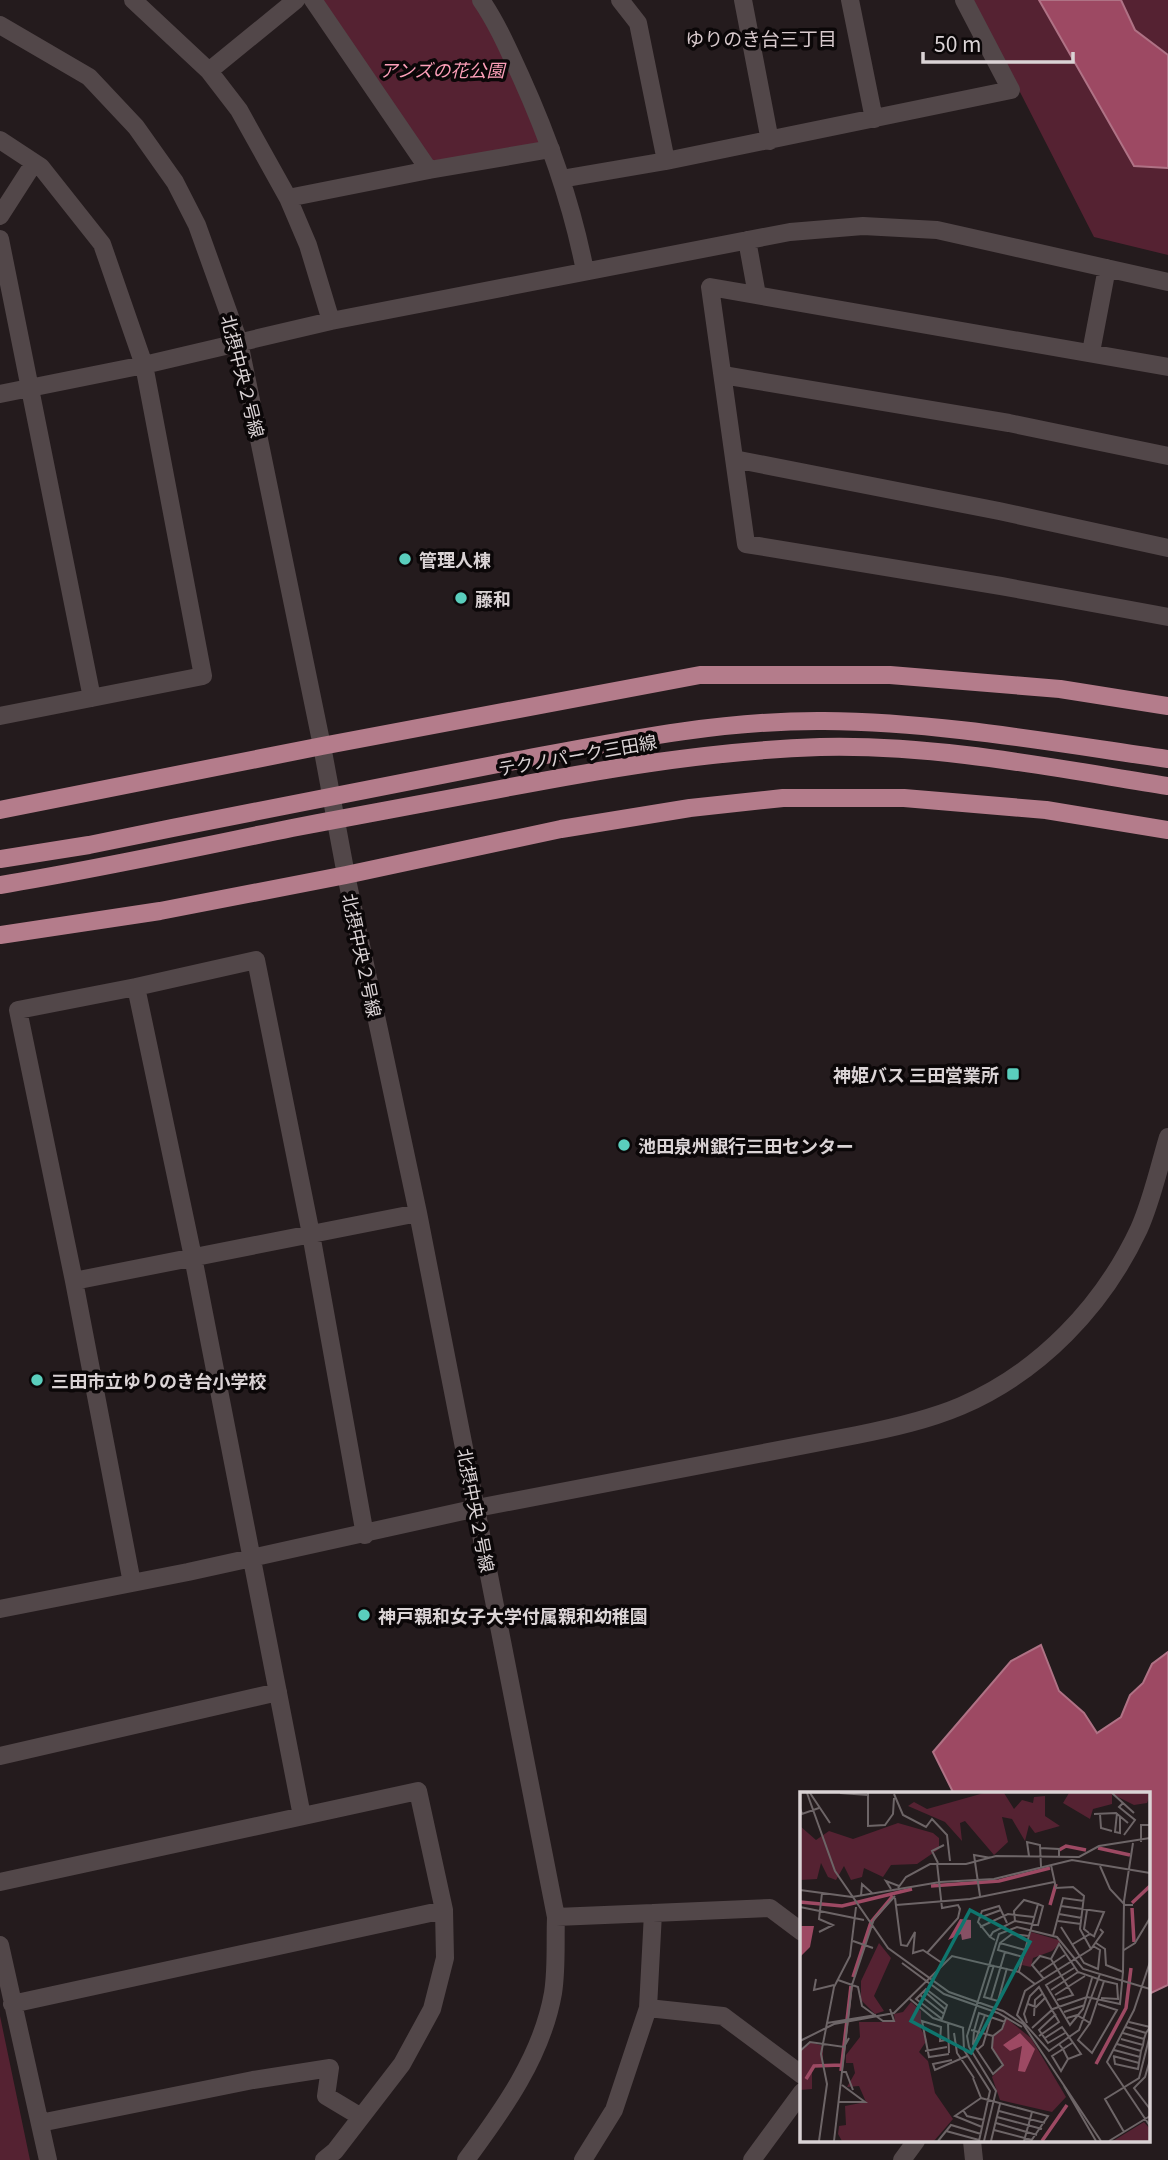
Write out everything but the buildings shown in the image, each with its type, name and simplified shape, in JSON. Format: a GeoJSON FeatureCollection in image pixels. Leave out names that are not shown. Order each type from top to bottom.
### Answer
{"type":"FeatureCollection","features":[{"type":"Feature","properties":{"kind":"main road"},"geometry":{"type":"LineString","coordinates":[[0,810],[700,675],[890,675],[1059,689],[1168,706]]}},
{"type":"Feature","properties":{"kind":"main road","name":"テクノパーク三田線"},"geometry":{"type":"LineString","coordinates":[[0,859],[89,845],[605,744],[711,727],[823,721],[910,726],[994,734],[1168,759]]}},
{"type":"Feature","properties":{"kind":"main road","name":"テクノパーク三田線"},"geometry":{"type":"LineString","coordinates":[[0,885],[92,870],[292,828],[597,770],[714,753],[823,747],[909,751],[992,758],[1168,786]]}},
{"type":"Feature","properties":{"kind":"main road"},"geometry":{"type":"LineString","coordinates":[[0,935],[160,911],[346,876],[561,829],[690,807],[783,798],[904,798],[1046,810],[1168,830]]}},
{"type":"Feature","properties":{"kind":"street"},"geometry":{"type":"LineString","coordinates":[[133,0],[209,71],[239,110],[288,198],[308,245],[331,321]]}},
{"type":"Feature","properties":{"kind":"street"},"geometry":{"type":"LineString","coordinates":[[209,71],[296,0]]}},
{"type":"Feature","properties":{"kind":"street"},"geometry":{"type":"LineString","coordinates":[[313,0],[429,170]]}},
{"type":"Feature","properties":{"kind":"street"},"geometry":{"type":"LineString","coordinates":[[620,0],[638,23],[666,161]]}},
{"type":"Feature","properties":{"kind":"street"},"geometry":{"type":"LineString","coordinates":[[743,0],[770,141]]}},
{"type":"Feature","properties":{"kind":"street"},"geometry":{"type":"LineString","coordinates":[[850,0],[874,119]]}},
{"type":"Feature","properties":{"kind":"street"},"geometry":{"type":"LineString","coordinates":[[561,179],[770,141],[1011,90],[964,0]]}},
{"type":"Feature","properties":{"kind":"street"},"geometry":{"type":"LineString","coordinates":[[485,1],[551,149],[585,271]]}},
{"type":"Feature","properties":{"kind":"street","name":"北摂中央２号線"},"geometry":{"type":"LineString","coordinates":[[0,25],[89,77],[136,127],[175,182],[197,225],[239,342],[327,770],[346,876],[418,1213],[556,1917],[553,1992],[542,2034],[520,2081],[466,2160]]}},
{"type":"Feature","properties":{"kind":"street"},"geometry":{"type":"LineString","coordinates":[[0,140],[41,167],[102,244],[144,365],[203,676],[0,716]]}},
{"type":"Feature","properties":{"kind":"street"},"geometry":{"type":"LineString","coordinates":[[288,198],[551,149]]}},
{"type":"Feature","properties":{"kind":"street"},"geometry":{"type":"LineString","coordinates":[[0,216],[34,163]]}},
{"type":"Feature","properties":{"kind":"street"},"geometry":{"type":"LineString","coordinates":[[0,394],[144,365],[331,321],[790,232],[863,226],[937,230],[1168,282]]}},
{"type":"Feature","properties":{"kind":"street"},"geometry":{"type":"LineString","coordinates":[[0,239],[92,698]]}},
{"type":"Feature","properties":{"kind":"street"},"geometry":{"type":"LineString","coordinates":[[747,240],[757,295]]}},
{"type":"Feature","properties":{"kind":"street"},"geometry":{"type":"LineString","coordinates":[[1091,352],[1107,268]]}},
{"type":"Feature","properties":{"kind":"street"},"geometry":{"type":"LineString","coordinates":[[1168,367],[710,287],[746,544],[1168,617]]}},
{"type":"Feature","properties":{"kind":"street"},"geometry":{"type":"LineString","coordinates":[[723,375],[1009,423],[1168,456]]}},
{"type":"Feature","properties":{"kind":"street"},"geometry":{"type":"LineString","coordinates":[[734,459],[999,511],[1168,548]]}},
{"type":"Feature","properties":{"kind":"street"},"geometry":{"type":"LineString","coordinates":[[132,1583],[18,1010],[256,960],[311,1234],[365,1535]]}},
{"type":"Feature","properties":{"kind":"street"},"geometry":{"type":"LineString","coordinates":[[136,987],[193,1257],[302,1816]]}},
{"type":"Feature","properties":{"kind":"street"},"geometry":{"type":"LineString","coordinates":[[0,1609],[365,1535],[477,1508],[857,1435],[906,1424],[961,1406],[1014,1377],[1074,1328],[1095,1301],[1116,1272],[1140,1227],[1168,1137]]}},
{"type":"Feature","properties":{"kind":"street"},"geometry":{"type":"LineString","coordinates":[[74,1281],[418,1213]]}},
{"type":"Feature","properties":{"kind":"street"},"geometry":{"type":"LineString","coordinates":[[0,1756],[278,1692]]}},
{"type":"Feature","properties":{"kind":"street"},"geometry":{"type":"LineString","coordinates":[[0,1882],[418,1791],[444,1910],[445,1958],[432,2009],[402,2064],[335,2151],[324,2160]]}},
{"type":"Feature","properties":{"kind":"street"},"geometry":{"type":"LineString","coordinates":[[556,1917],[770,1908],[800,1930]]}},
{"type":"Feature","properties":{"kind":"street"},"geometry":{"type":"LineString","coordinates":[[12,2004],[444,1910]]}},
{"type":"Feature","properties":{"kind":"street"},"geometry":{"type":"LineString","coordinates":[[583,2160],[614,2110],[648,2008],[653,1913]]}},
{"type":"Feature","properties":{"kind":"street"},"geometry":{"type":"LineString","coordinates":[[0,1945],[48,2160]]}},
{"type":"Feature","properties":{"kind":"street"},"geometry":{"type":"LineString","coordinates":[[648,2008],[723,2016],[800,2074]]}},
{"type":"Feature","properties":{"kind":"street"},"geometry":{"type":"LineString","coordinates":[[40,2123],[253,2080],[330,2068],[326,2096],[361,2117]]}},
{"type":"Feature","properties":{"kind":"street"},"geometry":{"type":"LineString","coordinates":[[752,2160],[800,2095]]}},
{"type":"Feature","properties":{"kind":"street"},"geometry":{"type":"LineString","coordinates":[[902,2160],[915,2142]]}},
{"type":"Feature","properties":{"kind":"street"},"geometry":{"type":"LineString","coordinates":[[972,2142],[974,2160]]}},
{"type":"Feature","properties":{"kind":"green space","name":"アンズの花公園"},"geometry":{"type":"Polygon","coordinates":[[[313,0],[481,0],[551,149],[429,170],[313,0]]]}},
{"type":"Feature","properties":{"kind":"green space"},"geometry":{"type":"Polygon","coordinates":[[[973,0],[1168,0],[1168,255],[1094,237],[973,0]]]}},
{"type":"Feature","properties":{"kind":"green space"},"geometry":{"type":"Polygon","coordinates":[[[0,2016],[30,2160],[0,2160],[0,2016]]]}},
{"type":"Feature","properties":{"kind":"shaded area"},"geometry":{"type":"Polygon","coordinates":[[[1039,0],[1121,0],[1135,30],[1168,55],[1168,168],[1134,166],[1039,0]]]}},
{"type":"Feature","properties":{"kind":"shaded area"},"geometry":{"type":"Polygon","coordinates":[[[1041,1645],[1059,1691],[1084,1713],[1097,1733],[1121,1717],[1130,1695],[1143,1683],[1152,1664],[1168,1652],[1168,1985],[1150,1994],[1150,1792],[953,1792],[933,1752],[1011,1661],[1041,1645]]]}},
{"type":"Feature","properties":{"kind":"place","name":"管理人棟"},"geometry":{"type":"Point","coordinates":[405,559]}},
{"type":"Feature","properties":{"kind":"place","name":"藤和"},"geometry":{"type":"Point","coordinates":[461,598]}},
{"type":"Feature","properties":{"kind":"place","name":"神姫バス 三田営業所"},"geometry":{"type":"Point","coordinates":[1013,1074]}},
{"type":"Feature","properties":{"kind":"place","name":"池田泉州銀行三田センター"},"geometry":{"type":"Point","coordinates":[624,1145]}},
{"type":"Feature","properties":{"kind":"place","name":"三田市立ゆりのき台小学校"},"geometry":{"type":"Point","coordinates":[37,1380]}},
{"type":"Feature","properties":{"kind":"place","name":"神戸親和女子大学付属親和幼稚園"},"geometry":{"type":"Point","coordinates":[364,1615]}},
{"type":"Feature","properties":{"kind":"district","name":"ゆりのき台三丁目"},"geometry":{"type":"Point","coordinates":[761,37]}}]}
